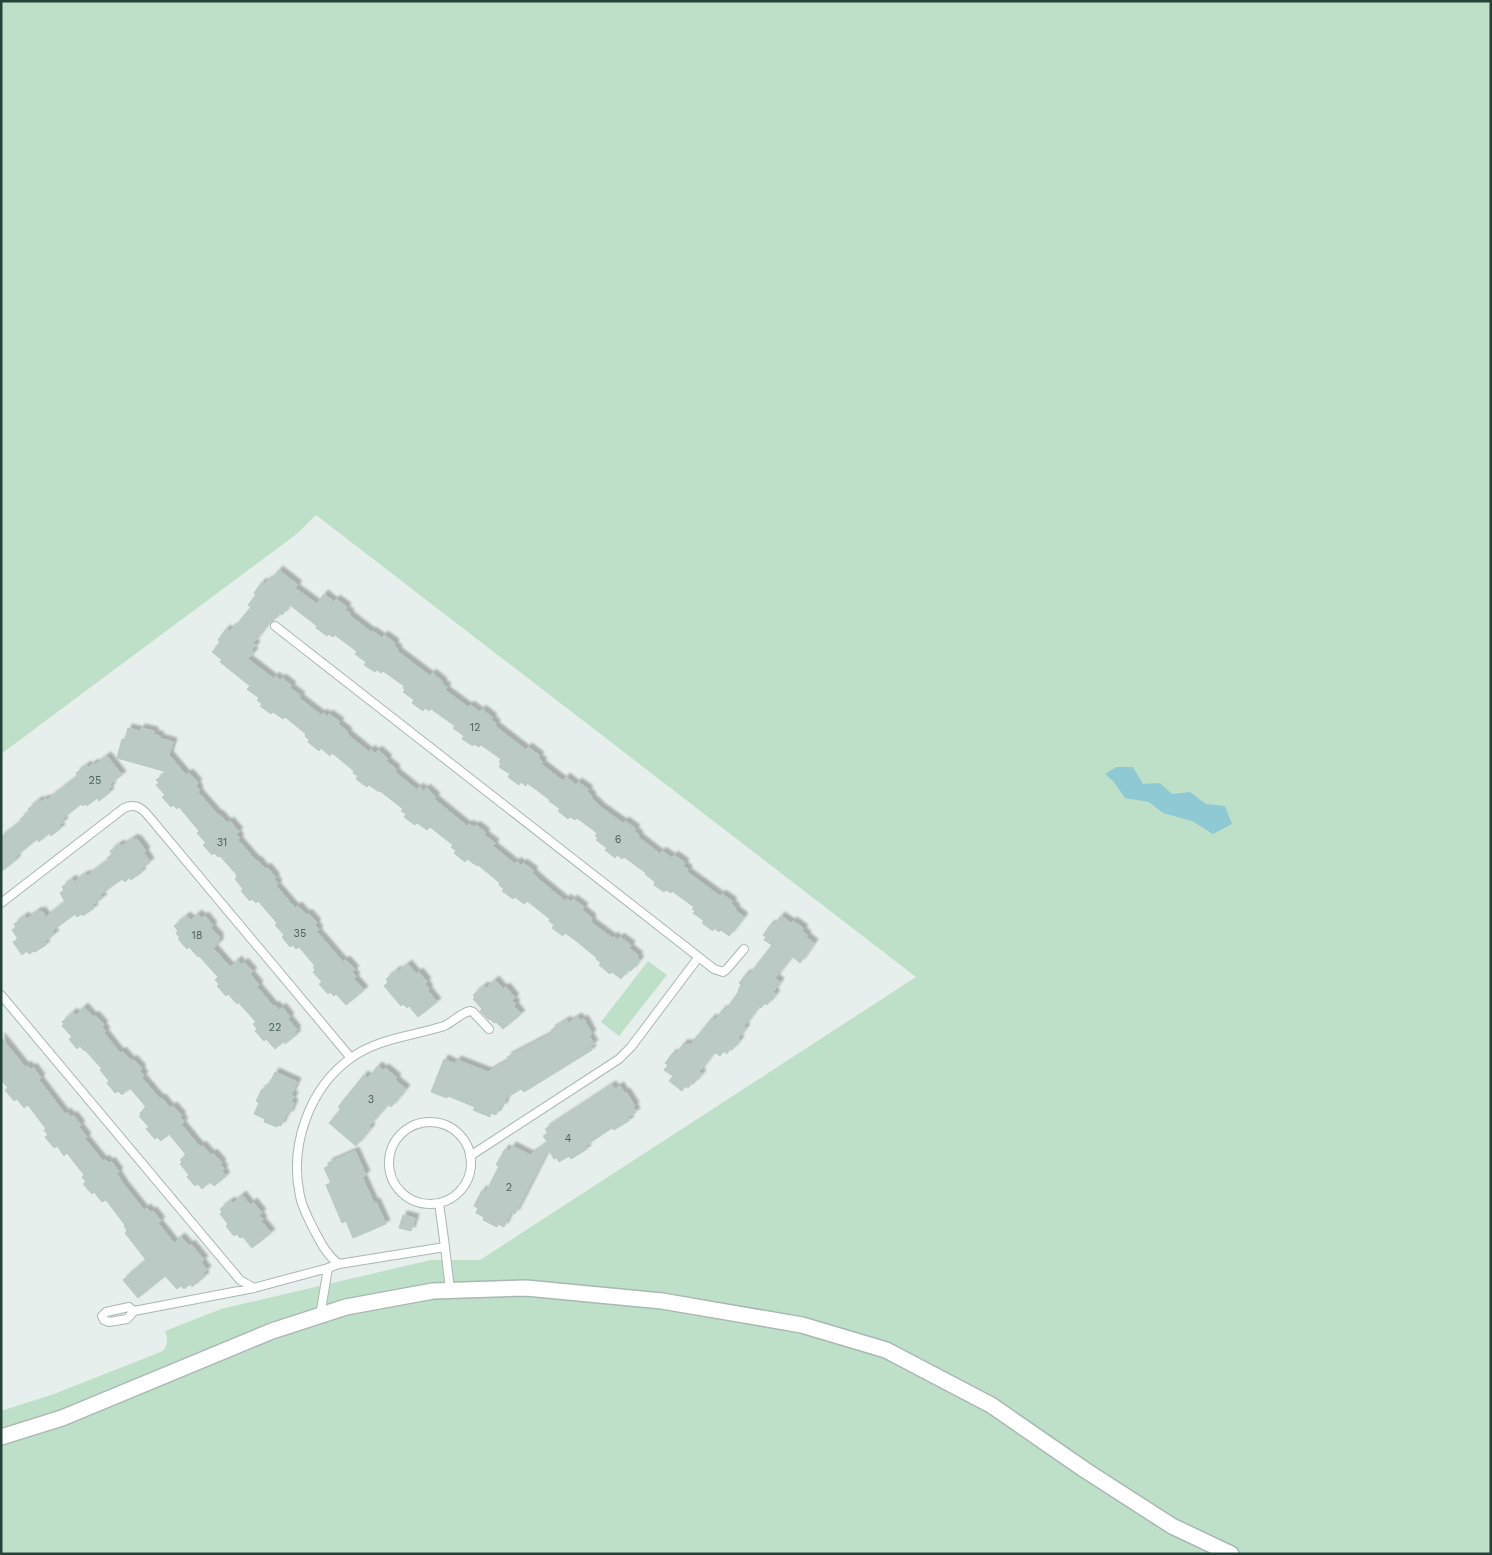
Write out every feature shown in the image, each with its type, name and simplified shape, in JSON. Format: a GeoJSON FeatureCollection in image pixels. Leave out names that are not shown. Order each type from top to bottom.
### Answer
{"type":"FeatureCollection","features":[{"type":"Feature","properties":{"kind":"street"},"geometry":{"type":"LineString","coordinates":[[1,1438],[62,1418],[272,1331],[356,1305],[433,1291],[526,1288],[662,1301],[802,1325],[886,1350],[991,1405],[1085,1470],[1172,1526],[1232,1554]]}},
{"type":"Feature","properties":{"kind":"lane"},"geometry":{"type":"LineString","coordinates":[[275,626],[698,958],[714,969],[723,972],[744,949]]}},
{"type":"Feature","properties":{"kind":"lane"},"geometry":{"type":"LineString","coordinates":[[1,903],[124,808],[136,806],[142,808],[351,1058]]}},
{"type":"Feature","properties":{"kind":"lane"},"geometry":{"type":"LineString","coordinates":[[470,1156],[619,1059],[632,1047],[698,958]]}},
{"type":"Feature","properties":{"kind":"lane"},"geometry":{"type":"LineString","coordinates":[[1,996],[240,1280],[254,1288]]}},
{"type":"Feature","properties":{"kind":"lane"},"geometry":{"type":"LineString","coordinates":[[339,1264],[333,1260],[319,1240],[300,1198],[297,1175],[298,1145],[306,1118],[317,1095],[334,1073],[351,1058],[392,1039],[446,1025],[470,1011],[489,1029]]}},
{"type":"Feature","properties":{"kind":"lane"},"geometry":{"type":"LineString","coordinates":[[432,1122],[442,1124],[460,1134],[467,1145],[470,1156],[470,1174],[463,1188],[454,1196],[439,1203],[422,1204],[411,1200],[402,1194],[390,1175],[388,1164],[393,1144],[399,1136],[414,1125],[432,1122]]}},
{"type":"Feature","properties":{"kind":"lane"},"geometry":{"type":"LineString","coordinates":[[439,1203],[450,1290]]}},
{"type":"Feature","properties":{"kind":"lane"},"geometry":{"type":"LineString","coordinates":[[134,1311],[254,1288],[339,1264],[445,1247]]}},
{"type":"Feature","properties":{"kind":"lane"},"geometry":{"type":"LineString","coordinates":[[320,1316],[328,1268]]}},
{"type":"Feature","properties":{"kind":"green space"},"geometry":{"type":"Polygon","coordinates":[[[1,1],[1491,1],[1491,1554],[1,1554],[1,1411],[54,1394],[163,1351],[167,1342],[165,1331],[221,1309],[431,1260],[480,1260],[916,977],[316,515],[298,533],[1,754],[1,1]]]}},
{"type":"Feature","properties":{"kind":"green space"},"geometry":{"type":"Polygon","coordinates":[[[648,961],[667,975],[619,1036],[601,1022],[648,961]]]}},
{"type":"Feature","properties":{"kind":"water"},"geometry":{"type":"Polygon","coordinates":[[[1116,767],[1133,767],[1143,784],[1160,783],[1172,794],[1190,792],[1206,804],[1225,806],[1232,824],[1213,834],[1192,821],[1163,813],[1149,802],[1125,798],[1113,781],[1105,774],[1116,767]]]}},
{"type":"Feature","properties":{"kind":"building"},"geometry":{"type":"Polygon","coordinates":[[[279,570],[298,585],[295,588],[317,604],[324,594],[334,602],[336,599],[347,607],[345,610],[350,613],[349,615],[371,632],[382,638],[384,635],[395,643],[394,646],[398,649],[397,651],[430,676],[432,673],[443,682],[442,684],[447,687],[445,690],[468,707],[470,705],[480,712],[482,709],[493,718],[491,720],[496,723],[495,726],[526,750],[528,747],[540,756],[538,758],[543,762],[541,764],[563,781],[566,777],[576,785],[578,782],[589,790],[587,792],[599,806],[623,823],[625,821],[636,829],[634,831],[639,835],[638,837],[660,854],[662,851],[672,858],[674,855],[685,863],[683,866],[688,869],[687,872],[720,896],[722,894],[733,902],[731,904],[736,908],[735,910],[744,917],[729,936],[721,930],[719,932],[714,928],[713,931],[693,913],[695,911],[692,909],[694,907],[672,891],[671,893],[666,890],[664,892],[654,885],[655,882],[646,873],[624,857],[622,859],[617,855],[615,858],[605,850],[607,848],[596,840],[598,838],[595,836],[597,833],[577,818],[575,820],[570,817],[568,819],[558,811],[560,809],[550,800],[527,783],[526,786],[521,782],[519,785],[508,777],[510,774],[499,767],[501,759],[481,745],[479,747],[474,744],[473,746],[462,739],[464,736],[453,728],[455,726],[431,709],[429,711],[425,708],[423,711],[412,703],[414,700],[403,692],[405,690],[404,686],[383,671],[381,673],[377,670],[375,672],[364,665],[366,662],[355,654],[357,652],[335,635],[333,637],[328,634],[327,636],[290,605],[282,615],[280,613],[270,622],[253,643],[256,645],[252,650],[254,652],[248,659],[274,679],[275,676],[280,680],[282,678],[292,686],[290,688],[301,696],[299,698],[321,715],[323,713],[327,716],[329,714],[340,722],[338,724],[348,732],[347,734],[369,752],[371,749],[375,753],[378,750],[388,759],[386,761],[396,769],[395,772],[417,790],[419,787],[424,791],[426,788],[436,797],[434,799],[467,826],[469,824],[474,827],[476,825],[486,833],[484,835],[495,843],[493,846],[495,848],[515,864],[517,861],[521,865],[523,863],[534,871],[532,873],[565,901],[567,898],[571,902],[573,899],[584,907],[582,910],[592,918],[592,923],[612,938],[614,936],[618,940],[620,937],[631,945],[629,948],[639,956],[637,958],[640,960],[621,979],[612,972],[610,974],[599,965],[601,963],[597,958],[575,940],[565,933],[563,936],[552,928],[554,925],[549,921],[550,919],[527,901],[524,904],[502,891],[504,889],[499,885],[500,883],[478,865],[467,859],[465,862],[454,853],[456,851],[451,847],[453,845],[430,827],[427,830],[417,823],[415,825],[404,817],[406,814],[401,811],[403,809],[380,791],[369,785],[367,787],[356,779],[358,776],[353,773],[354,771],[332,753],[330,756],[321,748],[319,751],[308,742],[306,734],[285,717],[283,719],[273,712],[271,714],[260,706],[262,704],[257,700],[259,698],[247,689],[250,686],[220,662],[222,660],[212,652],[220,642],[218,640],[226,629],[229,631],[234,628],[251,607],[248,605],[256,595],[254,593],[262,582],[265,584],[268,580],[270,581],[279,570]]]}},
{"type":"Feature","properties":{"kind":"building"},"geometry":{"type":"Polygon","coordinates":[[[128,728],[140,731],[141,728],[154,731],[154,734],[160,736],[159,738],[173,742],[169,755],[186,775],[189,773],[198,783],[196,785],[199,790],[198,792],[218,815],[227,823],[230,821],[239,832],[236,834],[240,838],[238,840],[256,861],[265,869],[267,867],[276,878],[274,879],[278,884],[276,886],[295,908],[298,906],[317,923],[315,925],[319,930],[317,932],[343,962],[346,960],[355,970],[352,972],[356,977],[354,979],[364,990],[346,1005],[336,994],[334,996],[330,992],[328,994],[319,984],[322,982],[313,972],[315,970],[313,967],[315,966],[299,947],[296,949],[293,945],[290,947],[282,937],[284,935],[275,925],[277,923],[258,901],[256,903],[252,899],[250,901],[241,891],[243,889],[235,879],[237,877],[236,874],[220,856],[218,857],[214,853],[212,855],[203,845],[206,843],[197,833],[199,831],[179,807],[177,809],[173,805],[171,807],[162,797],[165,795],[156,785],[159,783],[156,780],[167,772],[117,758],[122,739],[125,740],[128,728]]]}},
{"type":"Feature","properties":{"kind":"building"},"geometry":{"type":"Polygon","coordinates":[[[107,756],[122,775],[110,784],[112,786],[108,790],[110,792],[99,801],[97,798],[87,806],[81,804],[62,819],[64,822],[59,825],[61,828],[51,836],[49,833],[39,842],[37,839],[15,857],[17,859],[1,872],[1,837],[22,821],[20,819],[30,811],[28,809],[39,800],[40,802],[45,799],[47,800],[78,776],[76,773],[87,765],[89,767],[94,763],[95,765],[107,756]]]}},
{"type":"Feature","properties":{"kind":"building"},"geometry":{"type":"Polygon","coordinates":[[[134,838],[135,840],[137,839],[146,851],[144,853],[150,862],[140,870],[142,872],[131,880],[129,878],[125,882],[122,879],[100,895],[103,898],[92,905],[94,908],[83,916],[82,914],[77,917],[75,914],[52,931],[55,934],[44,942],[46,945],[35,952],[29,954],[27,951],[22,955],[13,942],[18,939],[12,930],[16,927],[14,924],[25,916],[27,919],[38,911],[42,911],[46,917],[65,902],[60,893],[64,890],[62,887],[72,879],[74,882],[86,874],[87,876],[109,860],[107,858],[112,854],[110,851],[134,838]]]}},
{"type":"Feature","properties":{"kind":"building"},"geometry":{"type":"Polygon","coordinates":[[[198,914],[202,918],[205,916],[213,926],[211,928],[220,938],[218,940],[220,942],[213,948],[230,967],[238,960],[241,965],[244,962],[253,972],[250,974],[259,985],[257,987],[274,1007],[275,1005],[280,1010],[282,1007],[290,1017],[288,1019],[297,1030],[295,1032],[297,1034],[285,1044],[284,1041],[275,1049],[266,1039],[264,1041],[255,1031],[257,1029],[253,1024],[256,1022],[238,1002],[237,1004],[228,994],[226,996],[217,986],[219,984],[215,980],[218,977],[199,956],[189,947],[187,949],[178,939],[180,938],[176,933],[178,931],[174,926],[186,916],[191,920],[198,914]]]}},
{"type":"Feature","properties":{"kind":"building"},"geometry":{"type":"Polygon","coordinates":[[[781,916],[791,923],[793,921],[804,929],[802,931],[807,935],[806,937],[814,943],[800,963],[792,956],[775,978],[780,982],[773,992],[776,994],[767,1005],[765,1003],[761,1008],[759,1006],[744,1026],[746,1028],[738,1038],[740,1040],[732,1050],[730,1049],[727,1054],[724,1051],[720,1056],[714,1052],[699,1072],[702,1074],[688,1088],[685,1086],[682,1091],[669,1081],[673,1076],[664,1070],[668,1065],[665,1063],[673,1053],[675,1055],[684,1043],[690,1045],[712,1018],[715,1020],[723,1009],[725,1011],[739,991],[741,985],[739,983],[747,973],[749,975],[772,945],[764,940],[766,937],[763,935],[771,924],[773,926],[781,916]]]}},
{"type":"Feature","properties":{"kind":"building"},"geometry":{"type":"Polygon","coordinates":[[[408,964],[416,974],[419,972],[427,982],[425,984],[429,989],[427,990],[437,1002],[418,1017],[409,1006],[407,1008],[403,1004],[401,1006],[384,986],[388,982],[386,979],[408,964]]]}},
{"type":"Feature","properties":{"kind":"building"},"geometry":{"type":"Polygon","coordinates":[[[495,980],[503,989],[506,987],[515,998],[512,1000],[516,1004],[514,1006],[521,1014],[503,1029],[496,1022],[494,1023],[489,1020],[480,1011],[482,1009],[473,999],[475,997],[473,995],[484,986],[486,988],[495,980]]]}},
{"type":"Feature","properties":{"kind":"building"},"geometry":{"type":"Polygon","coordinates":[[[84,1007],[104,1025],[102,1027],[106,1031],[104,1033],[120,1053],[122,1051],[131,1061],[133,1059],[142,1069],[140,1071],[144,1075],[142,1078],[160,1099],[162,1098],[170,1108],[173,1106],[182,1116],[180,1117],[184,1122],[181,1124],[200,1147],[202,1145],[211,1155],[213,1153],[222,1163],[220,1164],[224,1169],[222,1171],[226,1176],[214,1186],[210,1182],[202,1189],[198,1184],[195,1186],[187,1177],[189,1175],[180,1164],[182,1162],[180,1160],[186,1155],[169,1134],[161,1141],[157,1137],[155,1139],[146,1129],[149,1127],[139,1116],[146,1107],[130,1088],[122,1095],[118,1091],[115,1093],[107,1083],[109,1081],[100,1070],[102,1069],[85,1050],[80,1046],[77,1049],[69,1039],[72,1037],[62,1026],[64,1024],[62,1022],[73,1012],[76,1015],[84,1007]]]}},
{"type":"Feature","properties":{"kind":"building"},"geometry":{"type":"Polygon","coordinates":[[[578,1017],[581,1021],[584,1019],[592,1034],[589,1036],[594,1044],[590,1046],[592,1050],[524,1092],[521,1089],[506,1098],[503,1107],[500,1106],[496,1115],[491,1113],[490,1117],[473,1110],[475,1107],[448,1096],[447,1098],[431,1092],[444,1059],[455,1064],[457,1060],[488,1072],[509,1060],[507,1057],[553,1033],[551,1030],[567,1020],[568,1023],[578,1017]]]}},
{"type":"Feature","properties":{"kind":"building"},"geometry":{"type":"Polygon","coordinates":[[[1,1037],[25,1067],[27,1065],[31,1069],[33,1067],[41,1078],[39,1080],[65,1114],[67,1112],[71,1117],[73,1115],[81,1125],[79,1127],[87,1137],[85,1139],[103,1161],[105,1159],[109,1163],[111,1161],[119,1172],[117,1174],[124,1185],[144,1210],[147,1208],[150,1212],[153,1211],[161,1221],[158,1223],[174,1243],[181,1237],[189,1246],[191,1244],[204,1260],[201,1262],[207,1270],[203,1273],[205,1276],[192,1287],[190,1284],[184,1289],[181,1286],[177,1289],[165,1276],[138,1298],[123,1280],[146,1260],[125,1233],[127,1231],[125,1225],[106,1200],[102,1202],[94,1192],[92,1194],[83,1184],[86,1182],[82,1177],[84,1175],[67,1153],[64,1156],[57,1146],[54,1148],[45,1137],[48,1135],[44,1130],[46,1129],[28,1105],[24,1108],[17,1099],[14,1101],[5,1090],[8,1088],[1,1080],[1,1037]]]}},
{"type":"Feature","properties":{"kind":"building"},"geometry":{"type":"Polygon","coordinates":[[[378,1066],[383,1070],[385,1068],[406,1089],[391,1107],[388,1104],[369,1126],[371,1128],[356,1146],[329,1123],[341,1109],[338,1107],[364,1075],[368,1078],[378,1066]]]}},
{"type":"Feature","properties":{"kind":"building"},"geometry":{"type":"Polygon","coordinates":[[[275,1072],[297,1082],[291,1095],[294,1096],[291,1102],[294,1103],[289,1115],[286,1114],[281,1126],[278,1125],[277,1127],[264,1122],[265,1119],[254,1114],[259,1103],[256,1101],[262,1089],[264,1090],[267,1084],[269,1085],[275,1072]]]}},
{"type":"Feature","properties":{"kind":"building"},"geometry":{"type":"Polygon","coordinates":[[[612,1085],[615,1089],[620,1086],[635,1106],[633,1107],[636,1112],[628,1117],[630,1120],[614,1130],[612,1128],[585,1146],[587,1149],[571,1159],[569,1156],[559,1162],[557,1158],[554,1159],[548,1149],[515,1214],[511,1212],[504,1227],[498,1224],[497,1227],[483,1220],[484,1217],[476,1213],[478,1208],[474,1206],[482,1190],[486,1192],[499,1166],[496,1165],[505,1149],[509,1151],[512,1146],[530,1155],[548,1143],[543,1136],[548,1133],[545,1129],[612,1085]]]}},
{"type":"Feature","properties":{"kind":"building"},"geometry":{"type":"Polygon","coordinates":[[[355,1151],[366,1175],[362,1177],[386,1224],[353,1238],[346,1221],[342,1223],[326,1185],[331,1183],[324,1168],[329,1166],[328,1163],[355,1151]]]}},
{"type":"Feature","properties":{"kind":"building"},"geometry":{"type":"Polygon","coordinates":[[[242,1195],[250,1205],[253,1202],[262,1213],[259,1215],[263,1220],[261,1221],[271,1233],[252,1248],[243,1237],[240,1238],[237,1234],[234,1236],[220,1214],[222,1212],[220,1209],[231,1201],[233,1203],[242,1195]]]}},
{"type":"Feature","properties":{"kind":"building"},"geometry":{"type":"Polygon","coordinates":[[[403,1215],[415,1218],[411,1231],[399,1228],[403,1215]]]}}]}
